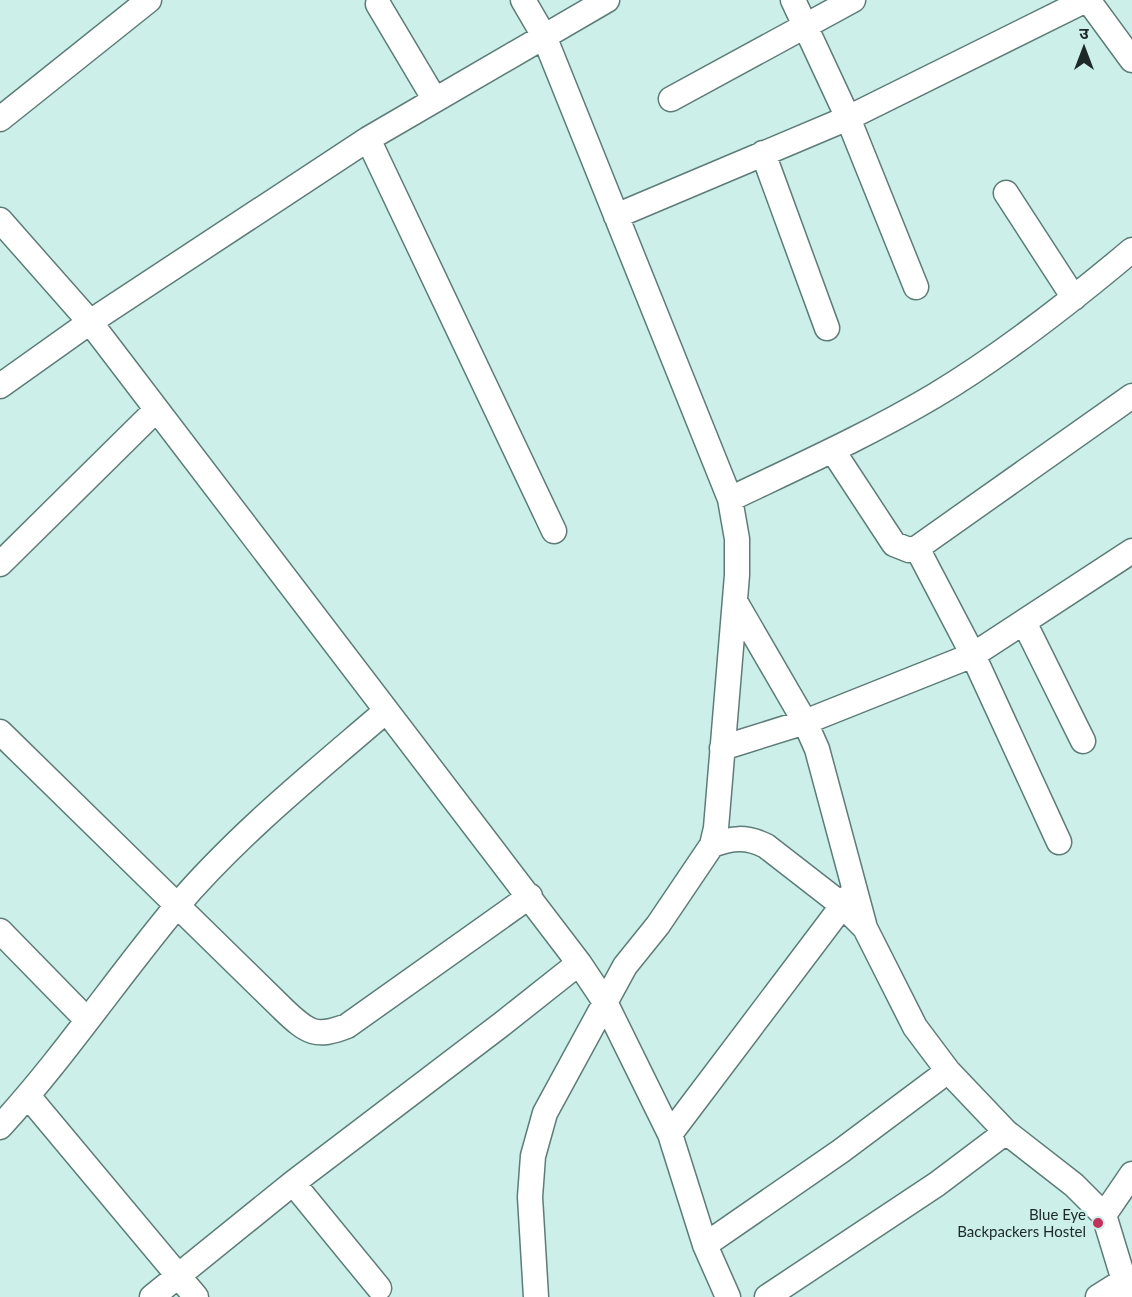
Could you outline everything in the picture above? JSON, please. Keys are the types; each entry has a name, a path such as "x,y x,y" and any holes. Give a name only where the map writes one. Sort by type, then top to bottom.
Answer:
{"street":[{"path":"0,119 149,0"},
{"path":"523,0 544,36 730,499 737,539 736,603 722,748 719,806 712,845 658,925 625,966 551,1098 537,1136 530,1197 536,1297"},
{"path":"0,386 90,321 368,139 607,0"},
{"path":"793,0 849,118 916,287"},
{"path":"671,99 805,24 853,0"},
{"path":"616,216 849,118 1087,0 1132,60"},
{"path":"378,4 435,100"},
{"path":"368,139 555,531"},
{"path":"763,153 827,328"},
{"path":"1006,193 1074,298"},
{"path":"0,220 90,321 579,963 605,1002 670,1134 705,1245 728,1297"},
{"path":"730,499 833,451 935,395 1074,298 1132,250"},
{"path":"833,451 894,544 909,550 917,548 1132,396"},
{"path":"0,564 156,410"},
{"path":"917,548 973,654 1059,842"},
{"path":"722,748 805,722 973,654 1132,551"},
{"path":"736,603 805,722 817,749 847,898 865,928 915,1027 948,1071 1006,1132 1074,1185 1104,1215 1127,1288 1098,1297"},
{"path":"1024,622 1083,741"},
{"path":"0,1127 28,1096 177,906 271,811 386,711"},
{"path":"0,732 301,1026 315,1033 329,1033 347,1026 530,896"},
{"path":"712,845 741,838 754,840 847,898"},
{"path":"670,1134 847,898"},
{"path":"0,931 87,1020"},
{"path":"152,1297 293,1183 579,963"},
{"path":"705,1245 841,1151 948,1071"},
{"path":"28,1096 196,1297"},
{"path":"767,1297 937,1184 1006,1132"},
{"path":"1104,1215 1132,1174"},
{"path":"293,1183 379,1288"}],"place":[{"name":"Blue Eye Backpackers Hostel","path":"1098,1223"}]}
